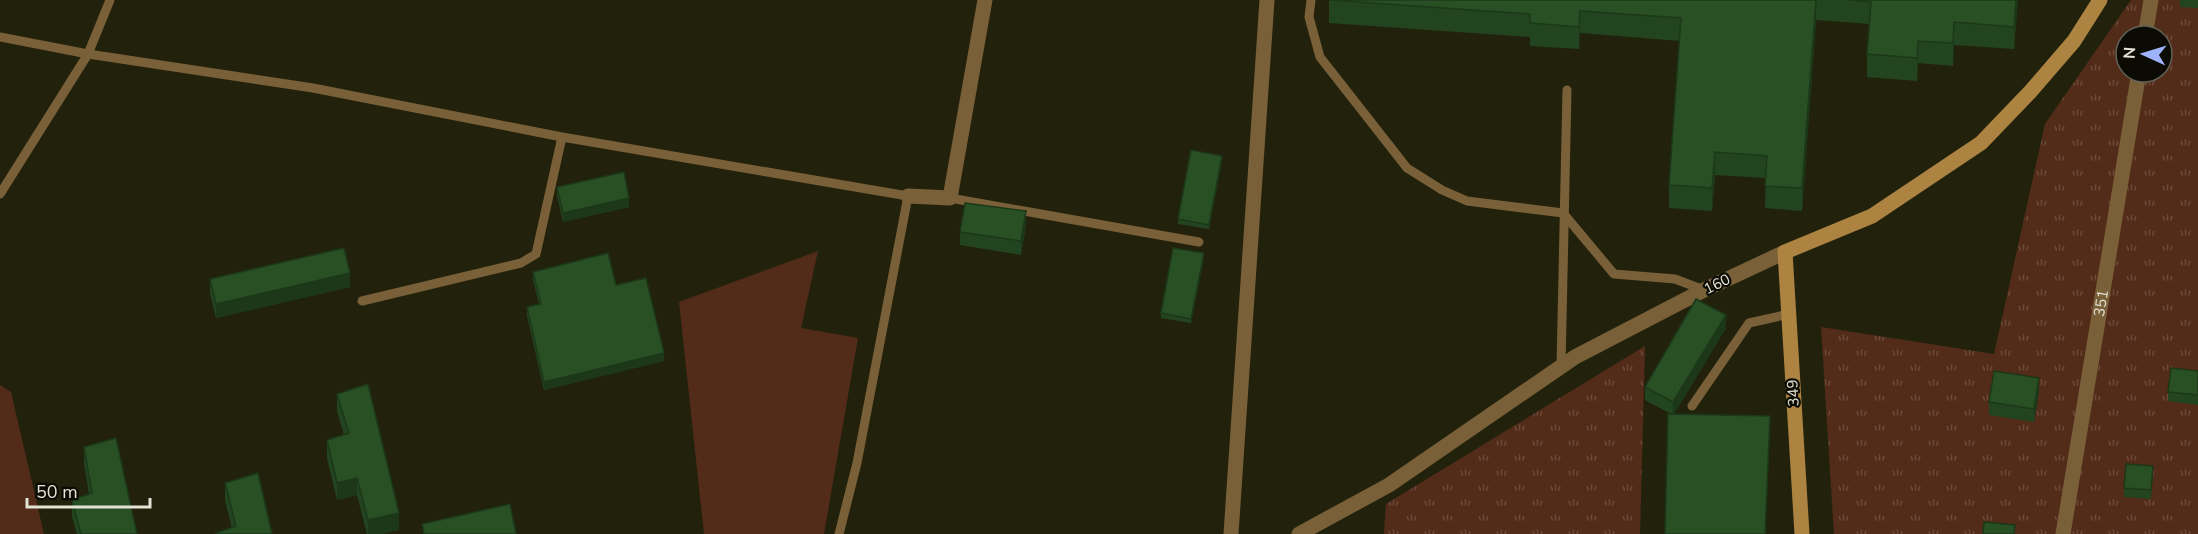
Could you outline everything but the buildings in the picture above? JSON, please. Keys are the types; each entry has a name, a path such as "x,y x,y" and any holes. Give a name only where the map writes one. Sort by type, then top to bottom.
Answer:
{"street":[{"path":"908,196 950,198 985,0"},
{"path":"1231,534 1267,0"},
{"name":"160","path":"1299,534 1389,485 1561,366 1704,290 1785,252 1872,216 1981,143 2030,92 2074,41 2100,0"},
{"path":"2147,24 2151,0"},
{"name":"351","path":"2063,534 2137,84"},
{"name":"349","path":"1785,252 1802,534"}],"lane":[{"path":"0,194 88,54 110,0"},
{"path":"1311,0 1309,17 1320,57 1407,168 1442,190 1467,201 1563,213 1614,274 1675,279 1704,290"},
{"path":"0,37 88,54 313,88 562,137 908,196 857,463 839,534"},
{"path":"1561,366 1567,90"},
{"path":"362,301 521,263 536,254 562,137"},
{"path":"950,198 1199,242"},
{"path":"1692,406 1749,323 1789,314"}],"green space":[{"path":"2131,0 2198,0 2198,534 1834,534 1821,327 1994,354 2045,124 2114,25 2114,84 2174,84 2174,24 2114,24"},
{"path":"818,251 801,328 858,338 824,534 704,534 679,302"},
{"path":"1645,346 1640,534 1384,534 1386,504"},
{"path":"0,385 11,392 44,534 0,534"}]}
